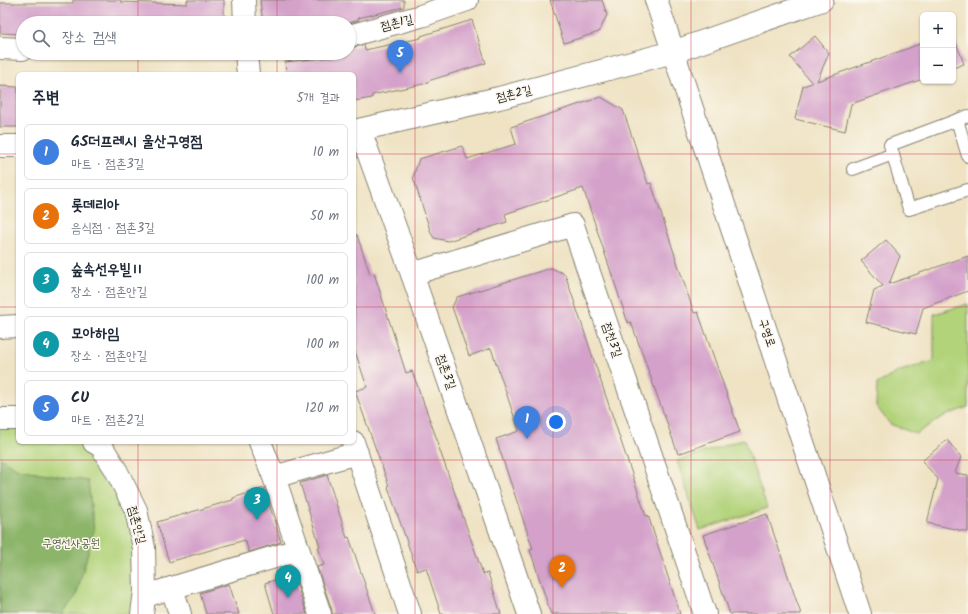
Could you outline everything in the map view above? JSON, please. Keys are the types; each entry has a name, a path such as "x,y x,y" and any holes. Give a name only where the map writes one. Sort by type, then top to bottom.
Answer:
{"street":[{"path":"244,0 245,16"},
{"name":"점촌1길","path":"356,34 421,16 466,0"},
{"name":"구영로","path":"656,0 860,614"},
{"path":"673,52 822,0"},
{"path":"0,48 16,49"},
{"name":"점촌2길","path":"357,131 499,98 673,52"},
{"path":"247,60 248,72"},
{"name":"점촌3길","path":"357,131 412,274 529,614"},
{"path":"0,146 16,146"},
{"name":"점천3길","path":"412,274 573,225 705,614"},
{"path":"0,327 16,326"},
{"path":"0,419 16,419"},
{"name":"점촌안길","path":"98,444 101,446 115,468 136,510 144,548 145,591 143,605"},
{"path":"261,444 274,477 320,614"},
{"path":"274,477 355,448 410,614"},
{"name":"점촌안길","path":"143,605 172,588 298,550"},
{"path":"172,588 180,614"}],"lane":[{"path":"968,156 963,118 890,144 909,209 968,190"},
{"path":"853,168 893,154"}],"green space":[{"path":"968,304 968,407 942,417 916,434 890,424 876,406 877,384 900,371 934,361 934,314"},
{"name":"구영선사공원","path":"0,419 16,419 16,444 95,444 136,510 142,614 0,614"},
{"path":"744,439 767,508 700,530 677,461"},
{"path":"0,458 18,469 88,481 94,530 76,596 62,614 0,614"}],"building":[{"path":"73,0 121,0 121,2 187,4 187,0 224,0 224,16 16,16 16,34 0,33 0,3 73,3"},
{"path":"260,0 404,0 404,7 358,18 359,20 356,21 356,16 262,16"},
{"path":"550,0 602,0 607,15 599,32 564,43"},
{"path":"472,20 486,63 428,81 428,83 372,95 372,98 356,101 356,72 286,72 285,62 304,60 356,60 356,47 364,45 365,50 421,38 421,36"},
{"path":"815,36 829,53 817,81 920,44 920,80 851,104 845,131 795,119 803,86 812,83 790,57"},
{"path":"956,42 964,64 956,67"},
{"path":"0,86 16,87 16,127 0,127"},
{"path":"601,97 623,110 648,184 651,183 694,313 698,312 740,432 678,454 631,322 628,323 583,188 505,214 507,222 448,241 434,238 431,233 413,177 419,159 462,146 467,159 516,144 511,127"},
{"path":"356,235 370,274 374,273 406,373 412,371 483,574 488,573 501,614 441,614 426,568 417,571 356,394 356,391 367,387 356,354"},
{"path":"886,240 900,256 889,284 968,256 968,291 923,308 916,334 866,322 874,290 883,286 861,261"},
{"path":"551,268 565,274 646,516 648,515 680,614 551,614 530,550 533,549 496,439 519,431 491,348 469,356 452,307 457,297"},
{"path":"947,440 961,457 955,473 968,475 968,532 927,523 938,479 922,461"},
{"path":"327,475 347,538 349,537 375,614 332,614 332,610 317,567 324,565 318,547 320,547 300,483"},
{"path":"264,488 281,542 249,552 245,540 169,562 157,522 233,500 233,498"},
{"path":"767,514 801,614 730,614 703,535"},
{"path":"293,574 307,614 274,614 265,583"},
{"path":"229,584 239,614 206,614 200,593"}],"place":[{"name":"CU","path":"400,73"},
{"name":"GS더프레시 울산구영점","path":"527,439"},
{"name":"숲속선우빌Ⅱ","path":"257,520"},
{"name":"롯데리아","path":"562,588"},
{"name":"모아하임","path":"288,598"}]}
